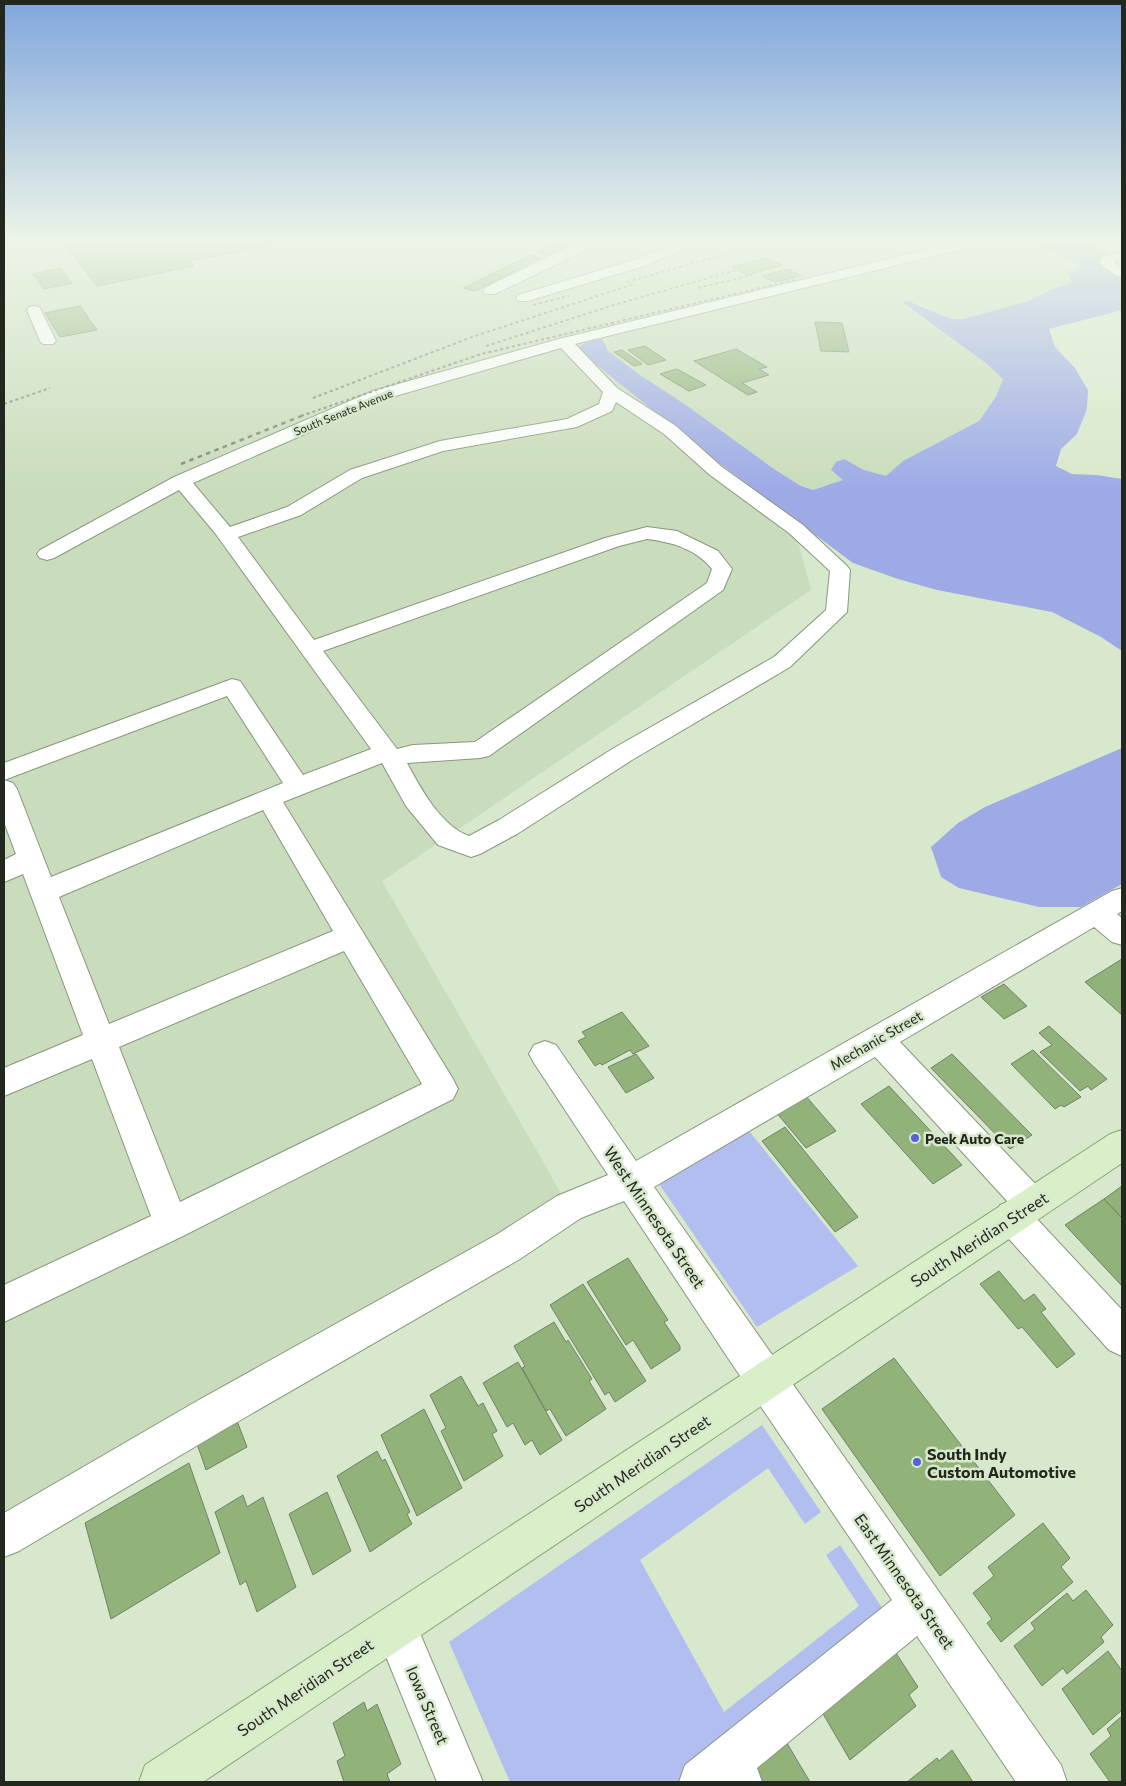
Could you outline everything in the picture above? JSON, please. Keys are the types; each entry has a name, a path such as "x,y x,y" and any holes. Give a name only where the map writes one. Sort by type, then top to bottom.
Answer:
{"main road":[{"name":"South Meridian Street","path":"175,1778 396,1627 1122,1145"}],"street":[{"path":"40,324 48,341"},
{"name":"South Senate Avenue","path":"47,554 181,481 379,395 564,342 636,324"},
{"path":"181,481 201,501 389,756 414,800 447,838 471,847 508,827 623,754 782,662 836,612 840,570 796,529 716,471 670,430 611,391 564,342"},
{"path":"225,534 294,511 356,474 440,446 570,423 606,407 611,391"},
{"path":"43,892 298,786 389,756 480,750 716,586 722,569 711,555 677,537 647,533 612,542 309,649"},
{"path":"4,772 232,686 298,786"},
{"path":"4,789 171,1224"},
{"path":"4,1304 171,1224 442,1089 268,798"},
{"path":"4,872 30,858"},
{"name":"Mechanic Street","path":"4,1536 210,1415 508,1247 569,1206 631,1182 1122,898"},
{"path":"1096,912 1122,934"},
{"path":"4,1082 350,936"},
{"path":"878,1039 1022,1211 1122,1337"},
{"name":"West Minnesota Street","path":"545,1054 766,1380"},
{"name":"East Minnesota Street","path":"766,1380 1044,1782"},
{"path":"723,1775 921,1605"},
{"name":"Iowa Street","path":"396,1627 460,1782"}],"shaded area":[{"path":"4,324 932,324 999,373 1003,379 1001,385 979,421 903,461 886,476 864,470 843,460 844,480 813,490 801,486 774,469 686,405 637,373 608,351 602,340 582,353 676,429 695,442 711,457 791,516 811,590 382,881 569,1207 4,1536"},
{"path":"933,324 1067,324 1049,329 1055,347 1075,368 1088,390 1087,409 1077,434 1061,449 1056,466 1072,474 1122,479 1122,651 1101,637 1052,612 937,590 853,563 711,457 695,442 676,429 582,353 578,347 585,343 602,339 608,351 637,373 686,405 774,469 801,486 813,490 843,480 831,470 836,462 844,459 864,470 886,476 903,461 979,421 996,396 1003,379 987,364"},
{"path":"1122,748 1122,884 1081,907 1039,907 959,888 941,877 931,847 958,823 985,807"},
{"path":"749,1131 858,1266 757,1327 653,1175"},
{"path":"762,1425 821,1512 805,1524 768,1468 640,1560 724,1712 859,1606 826,1555 840,1545 889,1618 685,1782 510,1782 449,1642"}],"building":[{"path":"52,324 93,324 97,330 60,337"},
{"path":"815,324 842,324 849,352 821,351"},
{"path":"645,346 666,360 648,365 628,350"},
{"path":"736,349 767,367 759,369 769,375 742,383 757,392 748,395 694,361"},
{"path":"622,350 642,364 634,366 614,352"},
{"path":"677,369 706,385 689,391 660,374"},
{"path":"1122,959 1122,1015 1085,982"},
{"path":"1004,984 1027,1006 1004,1019 981,997"},
{"path":"622,1012 649,1046 633,1054 630,1050 602,1065 600,1063 595,1066 578,1041 586,1037 582,1032"},
{"path":"1049,1026 1107,1079 1091,1090 1088,1086 1080,1091 1040,1052 1052,1045 1039,1033"},
{"path":"1033,1050 1081,1097 1064,1107 1061,1105 1055,1109 1011,1064"},
{"path":"636,1054 654,1078 626,1093 608,1067"},
{"path":"952,1054 1032,1135 1010,1149 931,1068"},
{"name":"Peek Auto Care","path":"889,1086 962,1165 933,1184 861,1104"},
{"path":"804,1094 836,1131 806,1148 775,1111"},
{"path":"785,1127 858,1217 835,1232 762,1141"},
{"path":"1122,1186 1122,1218 1104,1199"},
{"path":"1104,1199 1122,1218 1122,1286 1065,1225"},
{"path":"628,1258 668,1320 664,1322 680,1346 680,1350 651,1369 633,1340 626,1345 587,1282"},
{"path":"999,1271 1024,1301 1034,1294 1046,1309 1041,1312 1075,1354 1057,1368 1022,1327 1018,1329 980,1284"},
{"path":"583,1284 646,1381 615,1402 609,1392 605,1395 550,1305"},
{"path":"554,1322 566,1342 568,1340 592,1379 589,1381 606,1409 566,1436 550,1409 546,1411 522,1368 525,1366 514,1346"},
{"name":"South Indy Custom Automotive","path":"894,1358 1015,1515 940,1576 822,1409"},
{"path":"518,1362 562,1440 540,1455 532,1440 525,1445 513,1423 507,1427 483,1383"},
{"path":"461,1376 478,1406 483,1403 497,1431 492,1434 503,1456 464,1481 441,1431 446,1428 430,1395"},
{"path":"424,1409 462,1488 417,1516 381,1435"},
{"path":"234,1413 247,1447 206,1470 194,1435"},
{"path":"377,1451 382,1461 385,1459 410,1512 407,1514 412,1524 370,1552 337,1476"},
{"path":"189,1463 220,1553 111,1619 85,1523"},
{"path":"327,1492 351,1551 313,1575 289,1514"},
{"path":"243,1495 247,1507 263,1497 296,1587 257,1612 246,1581 240,1585 215,1512"},
{"path":"1043,1523 1070,1558 1061,1567 1073,1582 1001,1642 987,1623 992,1619 973,1593 994,1576 988,1567"},
{"path":"1086,1590 1113,1625 1101,1637 1104,1642 1067,1674 1063,1668 1042,1686 1014,1646 1035,1629 1031,1623 1067,1593 1073,1601"},
{"path":"894,1650 918,1687 909,1695 916,1706 850,1760 815,1700"},
{"path":"1108,1651 1122,1671 1122,1710 1093,1735 1062,1689"},
{"path":"364,1702 367,1711 377,1704 401,1764 387,1774 390,1782 344,1782 337,1761 345,1756 333,1723"},
{"path":"1122,1716 1122,1782 1110,1782 1090,1754 1111,1736 1107,1729"},
{"path":"781,1733 810,1782 758,1782 746,1761"},
{"path":"952,1750 973,1782 907,1782 937,1758 939,1761"}],"railway":[{"path":"313,398 472,337 511,324"},
{"path":"486,346 554,324"},
{"path":"301,416 481,354 606,324"},
{"path":"4,404 50,388"},
{"path":"181,464 304,415"}],"place":[{"name":"Peek Auto Care","path":"915,1138"},
{"name":"South Indy Custom Automotive","path":"917,1462"}]}
